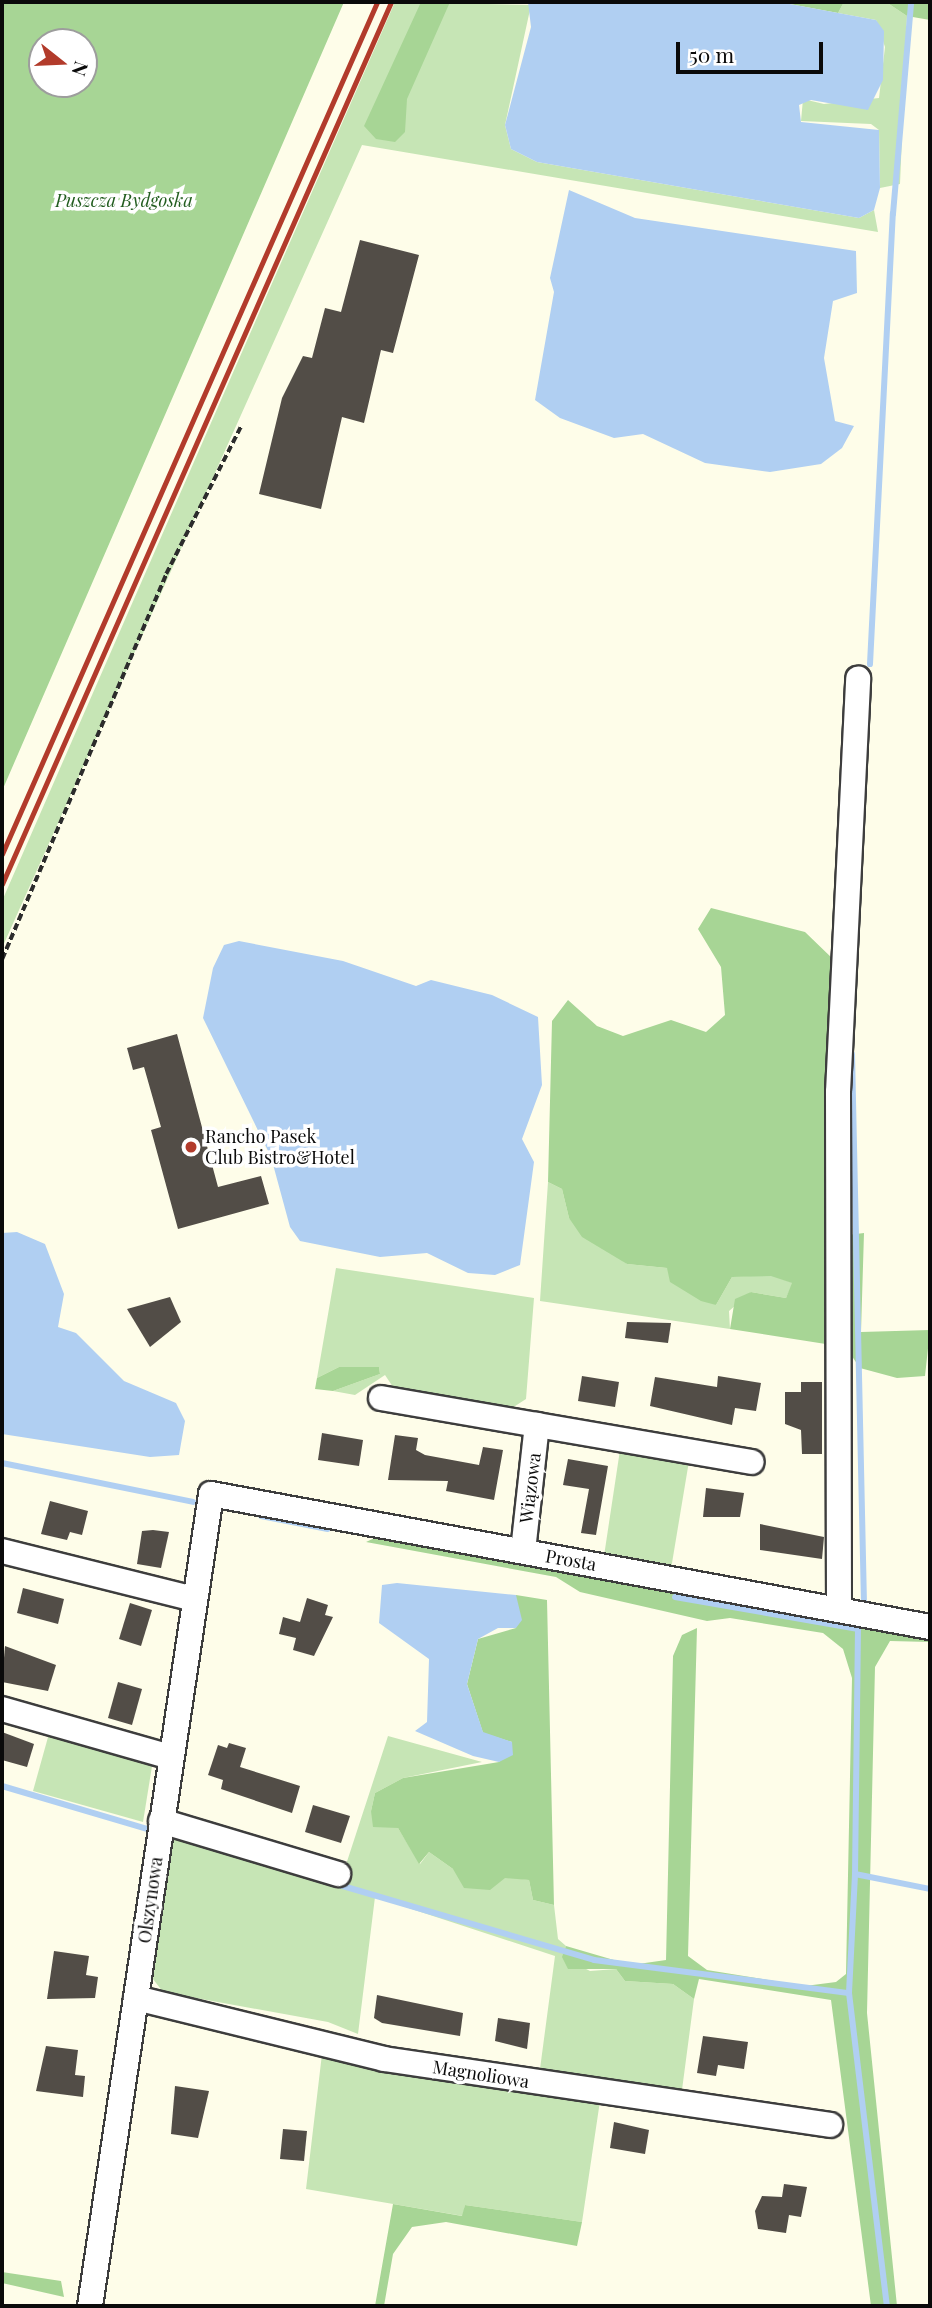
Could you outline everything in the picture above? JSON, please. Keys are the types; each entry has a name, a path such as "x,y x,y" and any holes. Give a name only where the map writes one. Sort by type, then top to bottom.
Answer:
{"street":[{"path":"839,1609 838,1091 858,678"},
{"path":"380,1398 752,1462"},
{"name":"Wiązowa","path":"523,1551 537,1425"},
{"name":"Prosta","path":"211,1494 930,1627"},
{"name":"Olszynowa","path":"90,2306 211,1494"},
{"path":"2,1551 194,1599"},
{"path":"2,1709 170,1757"},
{"path":"160,1828 338,1874"},
{"name":"Magnoliowa","path":"136,1998 384,2059 830,2125"}],"path":[{"path":"2,959 166,574 241,426"}],"green space":[{"name":"Puszcza Bydgoska","path":"2,2 344,2 2,791"},
{"path":"395,2 531,5 505,125 511,149 537,162 859,218 874,210 878,232 362,145 2,948 2,901"},
{"path":"421,2 450,2 407,99 405,132 395,142 376,139 364,126"},
{"path":"779,2 844,2 838,13"},
{"path":"844,2 886,2 907,16 900,184 880,188 879,130 871,124 801,121 803,99 824,104 879,98 885,47 876,20 838,13"},
{"path":"886,2 930,2 930,20 907,16"},
{"path":"711,908 805,932 834,960 832,1345 730,1329 735,1299 751,1292 786,1298 792,1283 771,1276 732,1277 716,1305 701,1301 670,1282 667,1268 627,1264 582,1237 569,1218 562,1189 548,1182 552,1021 568,1000 597,1026 623,1036 671,1020 706,1032 725,1015 721,967 698,929"},
{"path":"548,1182 562,1189 569,1218 627,1264 667,1268 716,1305 732,1277 771,1275 793,1283 786,1298 751,1292 729,1311 730,1329 540,1301"},
{"path":"864,1233 861,1332 930,1330 925,1376 897,1378 860,1368 849,1352 848,1235"},
{"path":"336,1268 534,1298 526,1399 512,1408 395,1390 385,1375 355,1395 333,1391 380,1374 379,1367 339,1367 317,1378"},
{"path":"339,1367 379,1367 380,1374 333,1391 315,1389 317,1378"},
{"path":"620,1450 689,1461 671,1569 604,1556"},
{"path":"381,1535 930,1633 930,1642 890,1641 875,1667 867,2013 897,2306 871,2306 831,2000 699,1979 694,1999 673,1984 625,1981 616,1969 568,1969 562,1957 566,1946 631,1965 666,1960 673,1656 682,1635 697,1628 688,1956 707,1970 805,1986 836,1982 846,1974 852,1678 843,1649 823,1633 730,1618 707,1621 580,1592 556,1577 366,1542"},
{"path":"516,1595 547,1600 554,1905 533,1900 529,1880 505,1878 490,1890 464,1888 453,1869 429,1852 419,1864 398,1828 373,1827 371,1811 375,1793 403,1778 499,1762 512,1742 483,1733 467,1684 478,1639 516,1628"},
{"path":"50,1730 153,1760 143,1822 33,1791"},
{"path":"388,1736 482,1762 403,1778 375,1793 371,1811 398,1828 420,1864 429,1852 453,1869 529,1880 533,1900 554,1905 558,1939 566,1946 563,1957 590,1971 616,1969 625,1981 673,1984 694,1999 682,2090 540,2069 555,1956 375,1897 358,2034 328,2022 163,1992 153,1979 174,1833 339,1886"},
{"path":"322,2054 600,2101 582,2222 465,2205 463,2216 306,2189"},
{"path":"393,2204 462,2216 465,2205 582,2222 577,2246 446,2222 412,2227 393,2254 384,2306 375,2306"},
{"path":"2,2272 61,2281 64,2297 2,2283"}],"water":[{"path":"528,2 779,2 876,20 884,31 883,80 868,110 811,100 799,105 801,122 879,130 880,188 874,210 859,218 537,162 511,149 505,125 531,27"},
{"path":"569,190 635,218 856,251 857,293 833,301 824,358 835,421 854,426 842,448 821,464 770,472 705,463 643,434 614,438 560,418 535,400 554,292 550,278"},
{"path":"239,941 343,961 416,986 431,980 492,995 538,1017 542,1085 522,1139 534,1162 520,1265 495,1275 468,1273 427,1253 380,1257 300,1241 290,1227 271,1157 203,1018 213,968 224,945"},
{"path":"17,1232 45,1244 64,1294 58,1327 76,1333 124,1381 176,1403 185,1421 179,1455 150,1457 2,1434 2,1233"},
{"path":"397,1583 516,1595 522,1620 516,1628 498,1628 478,1639 467,1684 483,1732 512,1742 513,1755 499,1762 473,1756 415,1731 427,1722 429,1659 379,1623 382,1585"}],"building":[{"path":"360,240 419,255 393,353 381,350 364,423 342,417 321,509 259,494 282,398 303,356 312,358 325,308 341,312"},
{"path":"177,1034 218,1187 261,1176 269,1204 178,1229 151,1130 161,1127 144,1067 133,1070 127,1048"},
{"path":"170,1297 181,1322 150,1347 127,1309"},
{"path":"627,1322 671,1323 668,1343 625,1338"},
{"path":"582,1376 619,1382 615,1407 578,1401"},
{"path":"718,1376 761,1383 756,1411 735,1408 732,1425 650,1406 655,1377 717,1387"},
{"path":"801,1382 822,1382 822,1454 802,1454 801,1430 785,1424 785,1392 801,1392"},
{"path":"322,1433 363,1440 359,1466 318,1460"},
{"path":"395,1435 418,1438 416,1450 425,1455 479,1465 483,1447 503,1450 494,1500 446,1491 448,1481 388,1480"},
{"path":"568,1459 608,1466 596,1535 581,1533 589,1489 563,1485"},
{"path":"706,1488 744,1493 740,1517 703,1517"},
{"path":"50,1501 88,1511 82,1535 70,1532 67,1540 41,1534"},
{"path":"760,1524 824,1537 822,1559 760,1550"},
{"path":"142,1531 169,1532 161,1568 137,1564"},
{"path":"23,1588 64,1599 58,1624 17,1613"},
{"path":"307,1598 328,1605 325,1615 333,1617 314,1656 293,1650 296,1638 279,1634 283,1617 300,1622"},
{"path":"130,1603 152,1610 141,1646 119,1639"},
{"path":"5,1646 56,1665 48,1691 2,1682"},
{"path":"118,1682 142,1689 132,1725 108,1718"},
{"path":"2,1732 34,1744 27,1767 2,1760"},
{"path":"229,1743 246,1748 240,1767 300,1786 292,1813 221,1789 223,1780 208,1775 218,1745 227,1748"},
{"path":"313,1805 350,1816 341,1843 305,1832"},
{"path":"54,1951 89,1956 86,1975 98,1977 95,1998 47,1999"},
{"path":"377,1995 463,2013 460,2036 382,2023 374,2018"},
{"path":"498,2018 530,2023 527,2049 495,2041"},
{"path":"703,2036 748,2042 744,2069 718,2065 716,2076 697,2073"},
{"path":"46,2046 78,2050 75,2075 85,2076 83,2097 36,2091"},
{"path":"175,2086 209,2091 198,2138 171,2134"},
{"path":"614,2122 649,2130 645,2154 610,2148"},
{"path":"283,2129 307,2131 304,2161 280,2159"},
{"path":"784,2184 807,2187 801,2217 789,2215 786,2233 758,2229 755,2211 762,2196 782,2197"}],"waterway":[{"path":"870,664 893,214 911,2"},
{"path":"852,1054 864,1605"},
{"path":"2,1463 193,1502"},
{"path":"261,1516 328,1529"},
{"path":"675,1597 858,1629 855,1874"},
{"path":"2,1786 154,1831"},
{"path":"849,1993 855,1874 930,1889"},
{"path":"336,1884 594,1960 849,1993 887,2306"}],"railway":[{"path":"2,854 377,2"},
{"path":"2,884 391,2"}],"place":[{"name":"Rancho Pasek Club Bistro&Hotel","path":"191,1147"}]}
